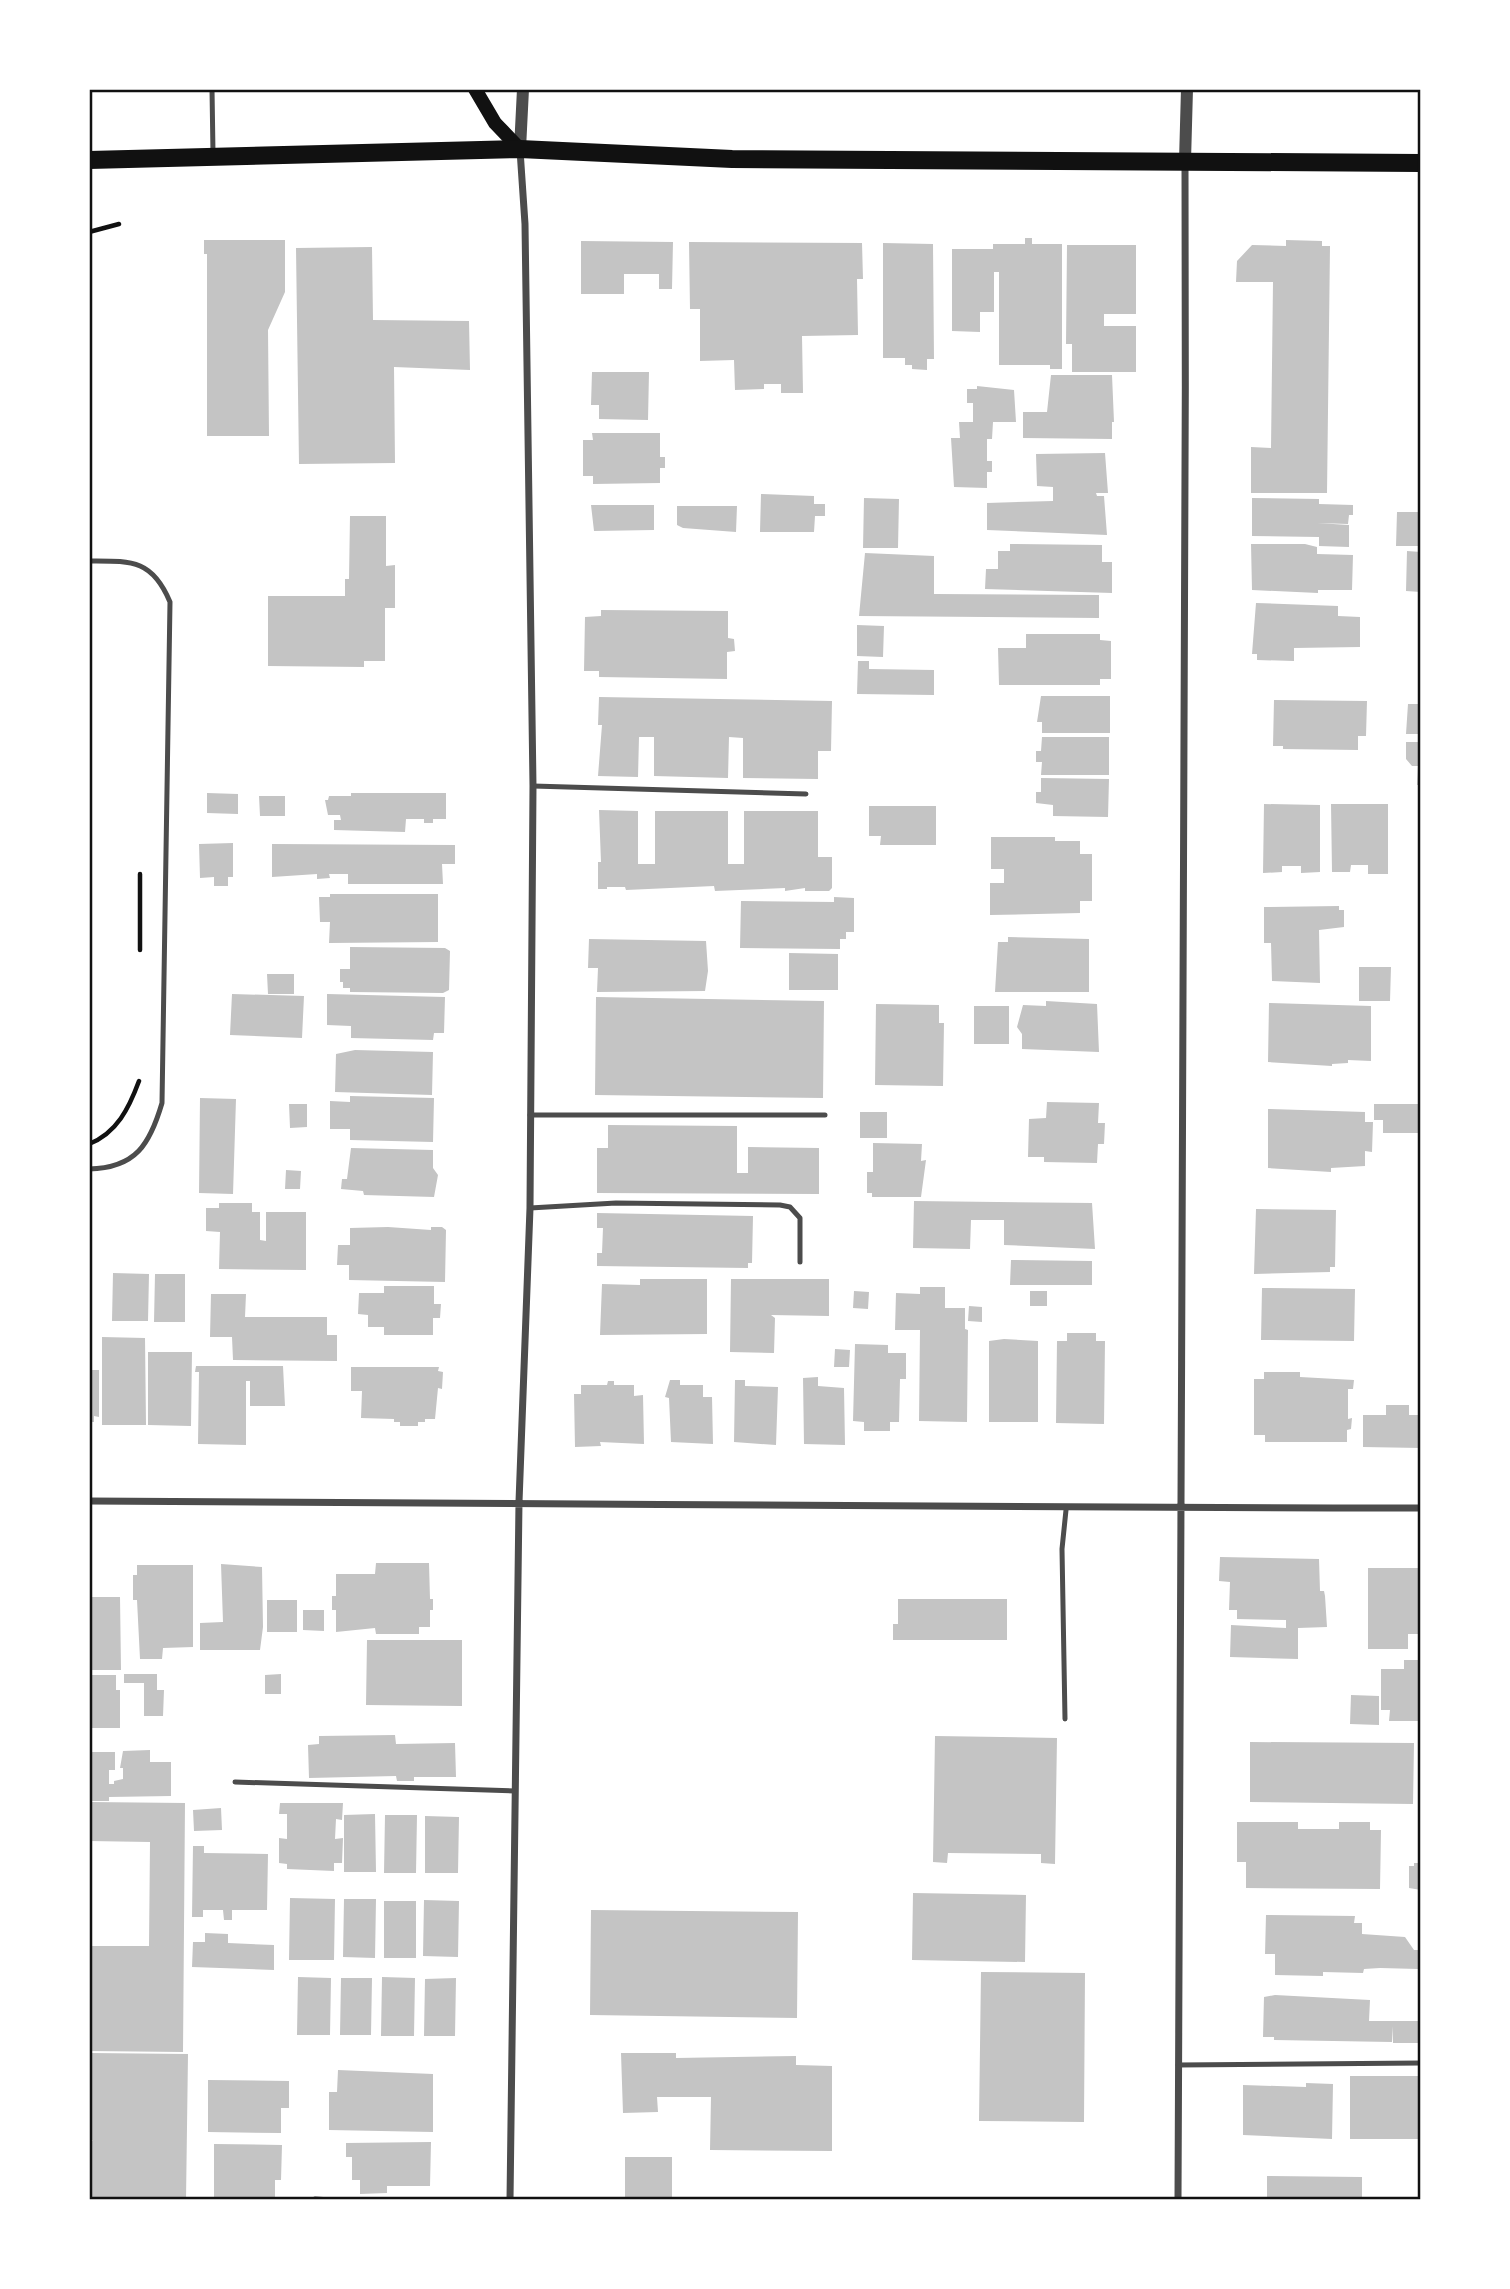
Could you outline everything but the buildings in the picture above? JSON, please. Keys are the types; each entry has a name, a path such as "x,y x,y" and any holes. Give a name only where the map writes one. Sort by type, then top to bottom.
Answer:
{"main road":[{"path":"475,89 495,123 520,149"},
{"path":"89,160 520,149 732,159 1421,163"}],"street":[{"path":"510,2200 519,1502 530,1208 533,786 525,224 520,149 523,89"},
{"path":"1178,2200 1179,1508 1187,677 1187,89"},
{"path":"89,1501 519,1502 1066,1510 1421,1508"}],"lane":[{"path":"212,89 213,157"},
{"path":"89,561 129,561 149,569 162,583 170,602 162,1102 155,1128 135,1158 108,1169 89,1169"},
{"path":"533,786 806,794"},
{"path":"530,1115 825,1115"},
{"path":"530,1208 616,1203 780,1205 790,1207 800,1219 800,1262"},
{"path":"1065,1719 1062,1549 1066,1510"},
{"path":"234,1783 515,1791"},
{"path":"1178,2065 1421,2063"},
{"path":"314,2199 331,2200"}],"path":[{"path":"89,232 119,224"},
{"path":"140,874 140,956"},
{"path":"89,1144 115,1128 131,1104 139,1079"}]}
